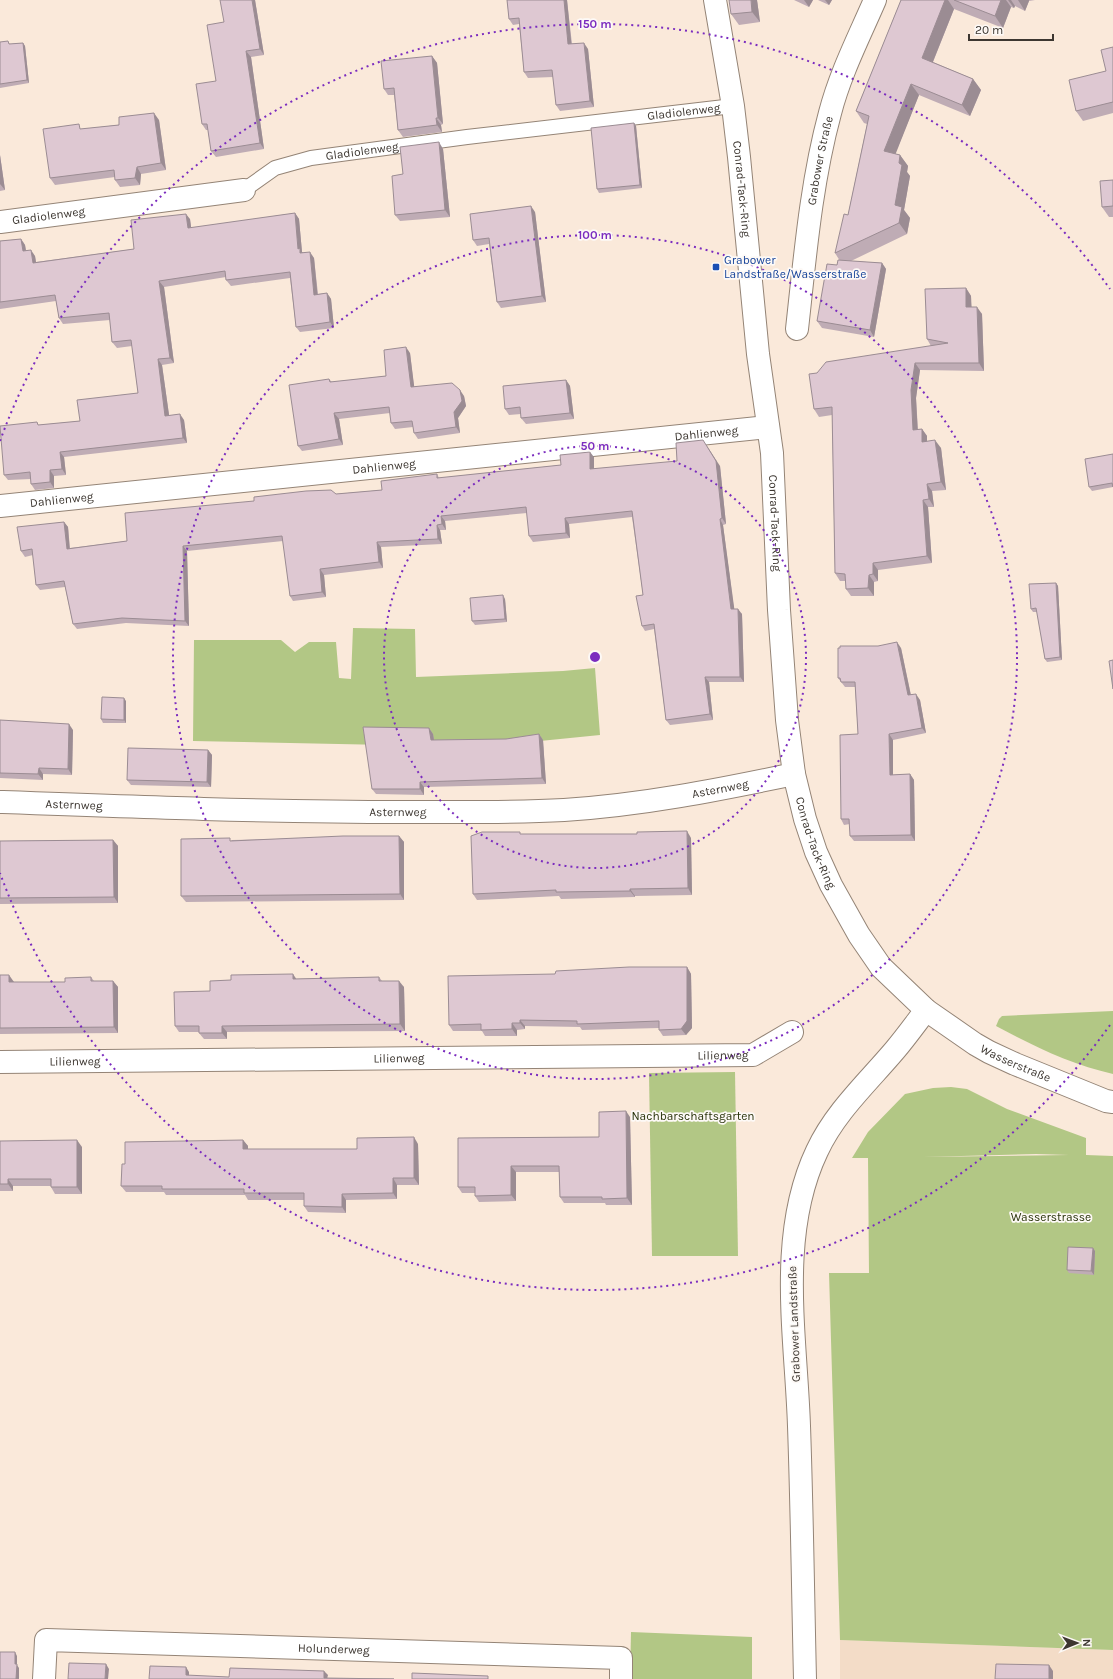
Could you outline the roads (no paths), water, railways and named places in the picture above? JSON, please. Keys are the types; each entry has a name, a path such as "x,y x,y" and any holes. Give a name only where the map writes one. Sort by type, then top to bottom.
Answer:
{"street":[{"name":"Conrad-Tack-Ring","path":"715,0 733,106 750,254 758,354 774,479 779,610 787,720 794,774 805,819 816,852 831,885 859,935 881,967 926,1010"},
{"name":"Grabower Straße","path":"797,329 812,197 827,125 842,76 875,0"},
{"name":"Gladiolenweg","path":"0,222 244,190"},
{"name":"Dahlienweg","path":"0,506 768,426"},
{"name":"Asternweg","path":"0,802 315,812 477,812 564,810 626,804 688,795 794,774"},
{"name":"Wasserstraße","path":"926,1010 989,1052 1106,1101 1113,1102"},
{"name":"Grabower Landstraße","path":"805,1679 799,1424 794,1350 793,1254 795,1224 801,1194 809,1171 829,1129 926,1010"},
{"name":"Lilienweg","path":"0,1062 752,1055 792,1032"},
{"name":"Holunderweg","path":"44,1679 46,1640 621,1658 621,1679"}],"lane":[{"name":"Gladiolenweg","path":"244,190 275,168 311,158 467,137 733,106"}],"place":[{"name":"Grabower Landstraße/Wasserstraße","path":"716,267"}],"park label":[{"name":"Nachbarschaftsgarten","path":"693,1116"},
{"name":"Wasserstrasse","path":"1051,1217"}]}
